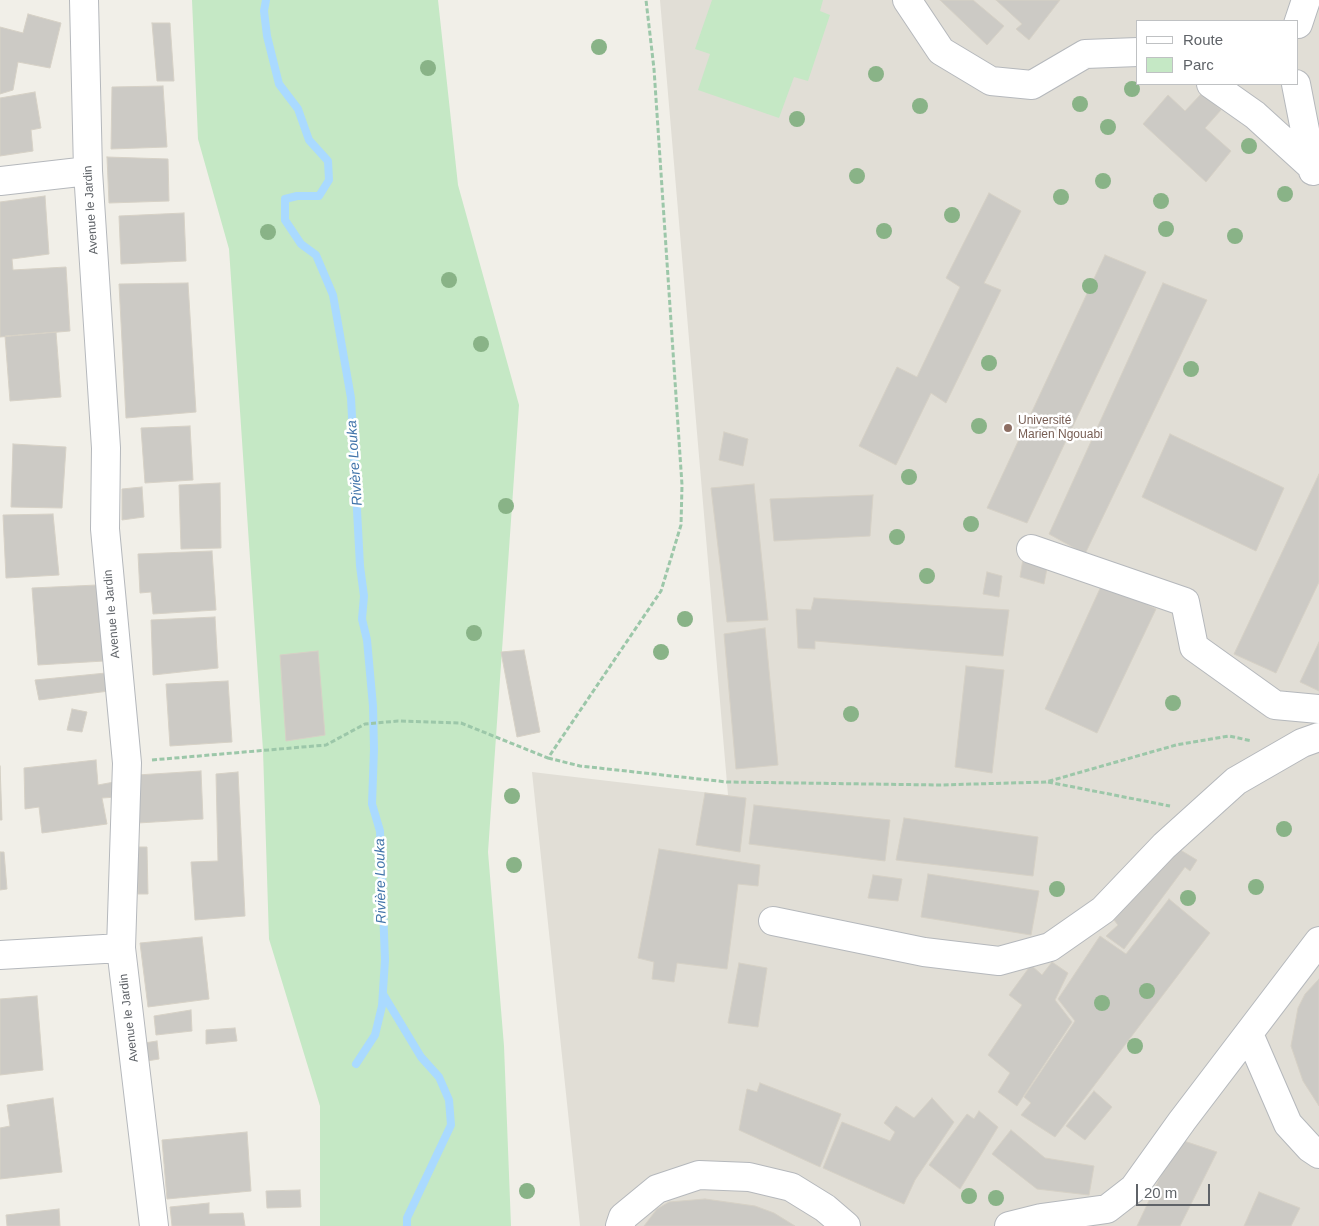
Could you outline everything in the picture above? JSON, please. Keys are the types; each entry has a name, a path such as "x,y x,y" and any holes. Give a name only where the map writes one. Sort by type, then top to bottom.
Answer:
{"street":[{"name":"Avenue le Jardin","path":"84,0 88,171 106,448 105,529 127,764 121,948 154,1226"},
{"path":"907,0 941,51 990,81 1032,85 1085,54 1136,52"},
{"path":"1299,21 1306,0"},
{"path":"1211,85 1255,115 1315,174"},
{"path":"1296,85 1315,174"},
{"path":"0,181 88,171"},
{"path":"1031,548 1185,602 1194,647 1276,705 1319,709"},
{"path":"773,921 924,952 999,961 1050,947 1103,910 1164,846 1236,781 1290,750 1319,737"},
{"path":"1009,1226 1041,1218 1108,1209 1134,1188 1182,1121 1319,941"},
{"path":"0,956 121,948"},
{"path":"1249,1034 1288,1124 1310,1148 1319,1154"},
{"path":"620,1226 623,1217 657,1190 699,1175 749,1177 791,1187 825,1208 846,1226"}],"path":[{"path":"548,758 661,591 681,525 682,475 654,69 646,0"},
{"path":"127,764 182,757 326,745 366,724 398,721 461,723 548,758 580,766 726,782 940,785 1046,782 1202,812"},
{"path":"1046,782 1176,746 1229,736 1290,750"}],"shaded area":[{"name":"Université Marien Ngouabi","path":"660,0 1319,0 1319,1226 580,1226 532,772 728,795"}],"green space":[{"path":"192,0 438,0 458,185 519,405 488,852 504,1046 511,1226 320,1226 320,1106 269,939 263,750 229,249 198,139"},
{"path":"712,0 823,0 820,11 830,15 808,81 794,77 779,118 698,90 710,54 695,49"}],"building":[{"path":"940,0 973,0 1004,26 987,45"},
{"path":"996,0 1060,0 1029,40 1016,29 1022,24"},
{"path":"28,14 61,23 50,68 18,62 13,90 0,94 0,27 23,33"},
{"path":"152,23 170,23 174,81 157,81"},
{"path":"163,86 167,147 111,149 112,87"},
{"path":"35,92 41,128 31,130 33,151 0,156 0,98"},
{"path":"1202,93 1221,110 1205,128 1231,151 1206,182 1143,124 1168,95 1185,111"},
{"path":"107,157 168,159 169,201 109,203"},
{"path":"989,193 1021,211 984,283 1001,290 946,403 931,393 896,465 859,446 897,367 917,377 960,287 946,278"},
{"path":"45,196 49,254 12,259 13,270 66,267 70,331 0,337 0,202"},
{"path":"184,213 186,261 121,264 119,216"},
{"path":"1105,255 1146,272 1027,523 987,508"},
{"path":"188,283 196,412 126,418 119,284"},
{"path":"1163,283 1207,300 1085,554 1049,534"},
{"path":"56,332 61,397 10,401 5,336"},
{"path":"190,426 193,480 145,483 141,428"},
{"path":"724,432 748,439 743,466 719,460"},
{"path":"1170,434 1284,488 1256,551 1142,497"},
{"path":"13,444 66,447 62,508 11,507"},
{"path":"1319,474 1319,582 1276,673 1234,654"},
{"path":"220,483 221,548 181,549 179,485"},
{"path":"754,484 768,620 727,622 711,488"},
{"path":"142,487 144,517 122,520 122,489"},
{"path":"873,495 870,536 774,541 770,499"},
{"path":"53,514 59,575 6,578 3,515"},
{"path":"212,551 216,610 153,614 151,592 140,593 138,554"},
{"path":"1023,559 1048,563 1044,584 1020,577"},
{"path":"987,572 1002,576 999,597 983,594"},
{"path":"1103,582 1156,609 1097,733 1045,709"},
{"path":"97,585 104,661 38,665 32,588"},
{"path":"814,598 1009,610 1003,656 815,641 815,649 798,648 796,609 811,610"},
{"path":"215,617 218,668 153,675 151,620"},
{"path":"765,628 778,765 736,769 724,634"},
{"path":"1319,642 1319,691 1300,682"},
{"path":"524,650 540,732 517,737 501,652"},
{"path":"318,651 325,735 286,741 280,655"},
{"path":"966,666 1004,670 992,773 955,767"},
{"path":"106,673 109,691 39,700 35,680"},
{"path":"228,681 232,742 170,746 166,684"},
{"path":"72,709 87,712 82,732 67,730"},
{"path":"96,760 98,785 114,782 117,797 102,798 107,824 42,833 39,807 25,809 24,768"},
{"path":"0,766 2,820 0,820"},
{"path":"201,771 203,819 138,823 137,775"},
{"path":"238,772 245,916 195,920 191,862 218,861 216,774"},
{"path":"705,793 746,798 740,852 696,845"},
{"path":"754,805 890,820 885,861 749,844"},
{"path":"904,818 1038,837 1033,876 896,860"},
{"path":"137,847 147,847 148,894 138,894"},
{"path":"1177,848 1197,860 1190,871 1185,867 1124,949 1106,936 1118,925 1114,920 1165,853"},
{"path":"659,849 760,865 758,886 738,884 727,969 677,963 674,982 652,979 654,962 638,958"},
{"path":"0,852 4,852 7,889 0,890"},
{"path":"928,874 1039,891 1031,935 921,917"},
{"path":"873,875 902,879 898,901 868,898"},
{"path":"1169,899 1210,933 1055,1137 1021,1115 1031,1103 1024,1097 1075,1021 1058,999 1100,936 1126,954"},
{"path":"202,937 209,999 148,1007 140,943"},
{"path":"1052,962 1068,973 1055,1000 1072,1022 1017,1106 998,1092 1010,1073 988,1055 1022,1005 1009,995 1031,965 1042,975"},
{"path":"739,963 767,968 758,1027 728,1023"},
{"path":"1319,979 1319,1106 1303,1081 1291,1046 1298,1008 1305,994"},
{"path":"37,996 43,1070 0,1075 0,999"},
{"path":"191,1010 192,1031 156,1035 154,1016"},
{"path":"235,1028 237,1041 206,1044 206,1030"},
{"path":"157,1041 159,1059 141,1062 138,1044"},
{"path":"760,1083 841,1114 820,1167 739,1130 747,1089 757,1092"},
{"path":"1094,1091 1112,1107 1085,1140 1066,1126"},
{"path":"53,1098 62,1172 0,1179 0,1128 10,1126 7,1105"},
{"path":"932,1098 954,1122 915,1180 904,1204 823,1168 842,1122 890,1141 895,1132 884,1123 896,1106 914,1118"},
{"path":"979,1111 998,1127 960,1189 929,1165 967,1114 974,1119"},
{"path":"1011,1130 1045,1158 1094,1166 1089,1195 1037,1189 992,1154"},
{"path":"247,1132 251,1191 167,1199 162,1140"},
{"path":"1178,1139 1217,1152 1180,1226 1137,1226"},
{"path":"300,1190 301,1207 267,1208 266,1191"},
{"path":"1259,1192 1300,1208 1291,1226 1244,1226"},
{"path":"705,1199 755,1206 774,1213 795,1226 644,1226 657,1209 669,1202"},
{"path":"209,1203 209,1214 243,1213 245,1226 172,1226 170,1207"},
{"path":"59,1209 60,1226 7,1226 6,1215"}],"waterway":[{"name":"Rivière Louka","path":"266,0 264,11 267,36 279,84 298,109 309,140 328,161 329,180 319,196 297,196 285,199 285,220 301,244 316,255 333,295 351,398 360,566 364,596 362,619 367,640 373,706 372,804 380,831 385,960 382,1006 375,1035 356,1064"},
{"name":"Rivière Louka","path":"383,994 421,1057 439,1077 449,1100 451,1125 407,1218 407,1226"}],"place":[{"name":"Université Marien Ngouabi","path":"1008,428"}]}
